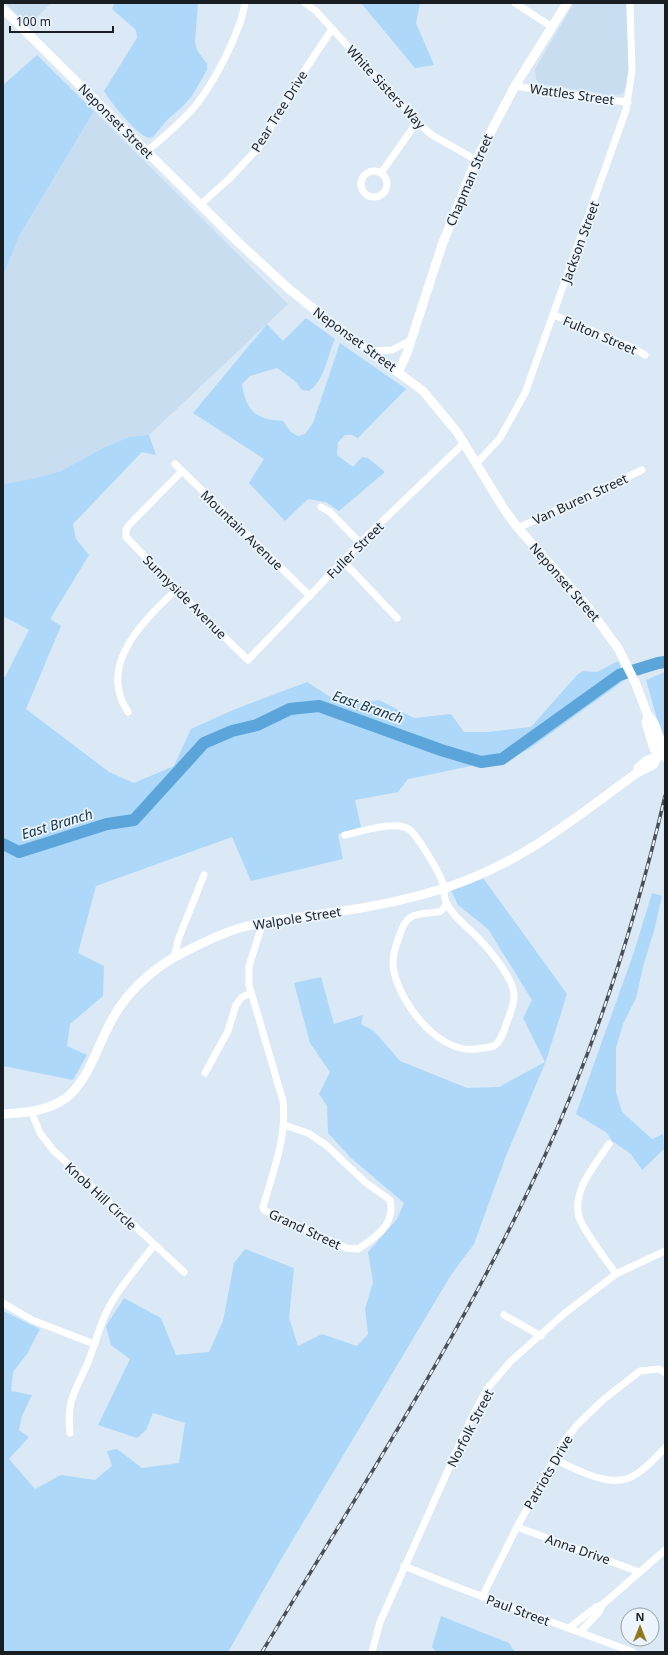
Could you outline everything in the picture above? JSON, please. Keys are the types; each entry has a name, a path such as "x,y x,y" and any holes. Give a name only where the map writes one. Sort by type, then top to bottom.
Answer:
{"main road":[{"name":"Chapman Street","path":"399,371 411,340 442,245 476,160 515,86 568,3"},
{"name":"Neponset Street","path":"3,9 289,289 325,318 399,371 423,391 464,443 504,509 518,528 589,608 609,635 627,665 635,682 648,716 646,723 654,749 662,753"},
{"name":"Walpole Street","path":"3,1114 46,1108 67,1097 87,1070 113,1017 129,995 155,969 174,958 238,928 263,922 337,912 388,903 444,888 479,876 527,852 637,773 654,764 662,753"}],"street":[{"path":"147,151 171,130 195,105 207,88 237,31 245,3"},
{"name":"White Sisters Way","path":"305,3 316,11 417,122 432,135 476,160"},
{"path":"515,3 552,27"},
{"name":"Jackson Street","path":"477,463 500,438 520,404 554,315 628,102 632,70 630,3"},
{"name":"Pear Tree Drive","path":"201,204 230,178 259,147 297,82 332,29"},
{"name":"Wattles Street","path":"515,86 596,99 628,102"},
{"path":"381,173 417,122"},
{"name":"Fulton Street","path":"554,315 633,348 645,355"},
{"path":"370,351 392,350 411,340"},
{"name":"Fuller Street","path":"248,660 360,543 464,443"},
{"name":"Mountain Avenue","path":"175,464 310,596"},
{"name":"Van Buren Street","path":"518,528 642,470"},
{"name":"Sunnyside Avenue","path":"182,471 129,525 126,533 128,540 248,660"},
{"path":"321,507 330,512 360,543"},
{"path":"343,562 397,618"},
{"path":"128,712 120,695 118,682 125,650 152,612 177,589"},
{"path":"345,835 387,826 399,826 409,829 424,849 443,882 447,904 485,945 504,970 512,988 513,1002 509,1015 501,1038 494,1046 475,1050 465,1050 453,1046 437,1036 425,1026 404,1001 393,972 395,946 403,926 411,917 421,913 441,911 447,904"},
{"path":"174,958 184,925 204,875"},
{"name":"Grand Street","path":"263,922 248,966 248,976 251,993 283,1101 284,1125 279,1151 263,1206 264,1210 346,1248 358,1249 381,1232 390,1220 392,1207 390,1200 365,1182 326,1145 308,1133 284,1125"},
{"path":"205,1073 228,1031 236,1005 242,997 251,993"},
{"name":"Knob Hill Circle","path":"31,1111 40,1132 53,1150 184,1272"},
{"path":"608,1144 582,1188 578,1200 579,1217 616,1274"},
{"path":"70,1433 68,1415 73,1391 86,1367 111,1304 154,1245"},
{"name":"Norfolk Street","path":"372,1652 380,1622 404,1566 471,1419 488,1389 511,1361 570,1309 616,1274 665,1251"},
{"path":"3,1303 32,1320 94,1344"},
{"path":"504,1315 540,1336"},
{"name":"Patriots Drive","path":"482,1597 517,1527 554,1459 563,1443 577,1425 604,1398 640,1371 660,1369 665,1373"},
{"path":"554,1459 590,1475 622,1480 640,1471 665,1448"},
{"name":"Anna Drive","path":"517,1527 639,1572"},
{"path":"569,1628 596,1607 602,1605 665,1550"},
{"name":"Paul Street","path":"404,1566 482,1597 633,1652"},
{"path":"580,1632 599,1612 602,1605"}],"shaded area":[{"path":"6,3 51,3 28,26"},
{"path":"116,3 198,3 195,42 197,50 207,64 207,70 192,96 167,120 153,137 149,138 144,136 138,131 112,103 104,91 137,38 136,30 112,9"},
{"path":"361,3 420,3 416,23 434,65 415,68"},
{"path":"574,3 626,3 629,67 627,84 623,94 611,95 540,84 536,79 535,69"},
{"path":"37,55 94,111 19,236 3,276 3,85"},
{"path":"94,111 288,304 149,435 129,437 105,447 61,471 32,479 3,484 3,276 19,236"},
{"path":"306,318 335,339 319,381 309,391 302,390 295,381 277,368 250,376 242,384 244,393 246,401 259,416 266,419 283,421 291,432 298,436 305,434 313,423 340,343 406,389 358,438 352,435 345,435 338,442 337,455 353,467 362,457 368,458 385,472 339,511 326,502 308,499 285,521 249,483 264,459 193,413 267,324 283,341"},
{"path":"149,435 156,455 142,452 73,524 76,539 89,555 50,619 61,626 26,709 109,772 134,783 174,766 191,729 233,710 307,682 343,705 379,700 414,718 451,714 464,732 487,732 531,727 577,675 583,671 597,672 618,661 626,679 529,749 502,763 471,766 408,779 398,792 355,800 361,827 338,834 343,859 251,881 232,837 96,886 78,953 104,966 103,996 70,1024 67,1046 87,1055 73,1080 3,1066 3,677 5,677 29,630 3,616 3,484 32,479 61,471 105,447 129,437"},
{"path":"665,672 665,739 661,733 646,680"},
{"path":"483,878 567,994 546,1061 506,1156 474,1244 451,1275 283,1556 228,1652 3,1652 3,1311 40,1329 27,1354 13,1372 11,1391 32,1395 22,1416 19,1430 29,1437 9,1459 35,1489 61,1475 95,1480 112,1466 107,1451 117,1449 142,1468 179,1463 185,1423 153,1413 146,1430 137,1438 98,1425 130,1359 111,1345 106,1326 124,1298 161,1318 176,1355 209,1352 223,1321 234,1263 245,1249 294,1268 289,1318 298,1346 322,1334 357,1346 368,1334 365,1309 373,1282 368,1252 397,1219 404,1203 351,1158 328,1133 327,1106 319,1094 330,1072 310,1043 294,983 321,977 334,1024 363,1015 361,1024 374,1031 400,1061 467,1088 499,1087 545,1062 523,1018 532,1000 488,929 458,905 451,890"},
{"path":"652,893 662,896 654,931 644,963 636,998 623,1024 616,1048 616,1092 622,1112 652,1139 663,1134 664,1149 642,1170 631,1154 612,1141 607,1133 576,1114 634,952"},
{"path":"441,1616 509,1643 515,1652 436,1652 432,1647"}],"waterway":[{"name":"East Branch","path":"3,844 19,852 107,824 134,820 204,743 232,731 257,725 290,709 319,706 441,750 481,762 502,759 619,675 665,662"}],"railway":[{"path":"262,1652 409,1411 444,1350 479,1288 542,1162 580,1073 613,982 628,936 654,843 665,796"}]}
